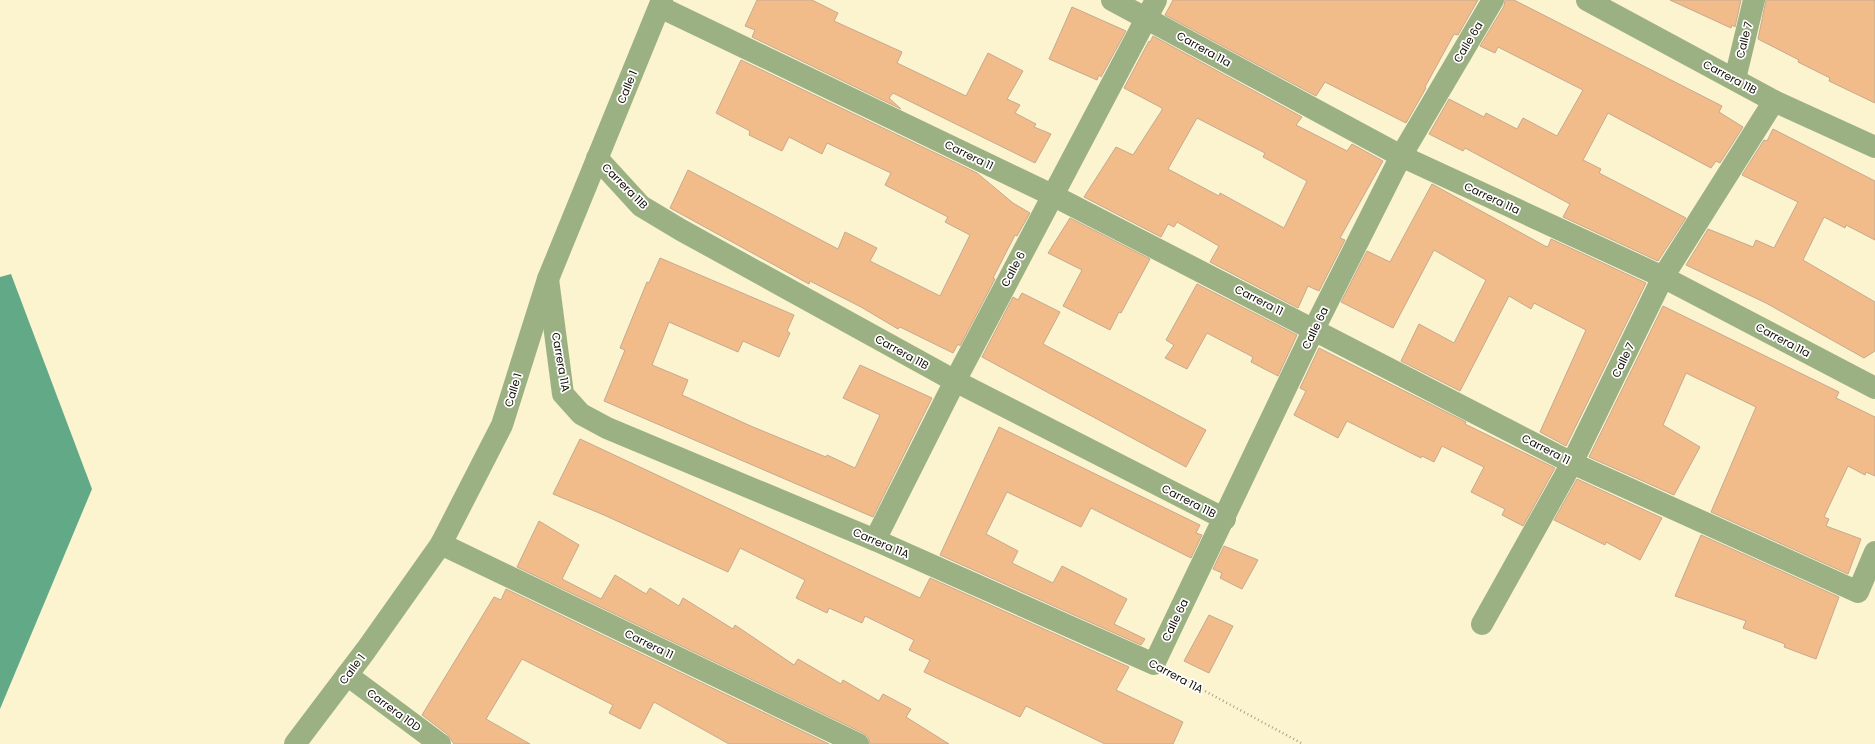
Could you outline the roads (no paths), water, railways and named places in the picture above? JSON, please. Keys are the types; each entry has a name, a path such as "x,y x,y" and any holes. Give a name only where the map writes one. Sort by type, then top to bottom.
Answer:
{"street":[{"name":"Carrera 11a","path":"1112,0 1152,9 1401,156 1663,277 1875,388"},
{"name":"Calle 6a","path":"1154,664 1225,519 1314,329 1401,156 1492,0"},
{"name":"Carrera 11B","path":"1587,0 1774,101 1875,146"},
{"name":"Calle 7","path":"1735,80 1754,0"},
{"name":"Calle 1","path":"295,744 347,676 441,544 502,425 548,279 661,3"},
{"name":"Carrera 11","path":"661,3 1052,195 1572,463 1858,592 1875,552"},
{"name":"Calle 6","path":"876,540 955,381 1052,195 1152,9"},
{"name":"Calle 7","path":"1482,624 1572,463 1663,277 1774,101"},
{"name":"Carrera 11B","path":"597,158 641,206 681,230 955,381 1225,519"},
{"name":"Carrera 11A","path":"548,279 563,394 581,414 607,428 876,540 1154,664"},
{"name":"Carrera 11","path":"441,544 858,744"},
{"name":"Carrera 10D","path":"347,676 440,744"}]}
